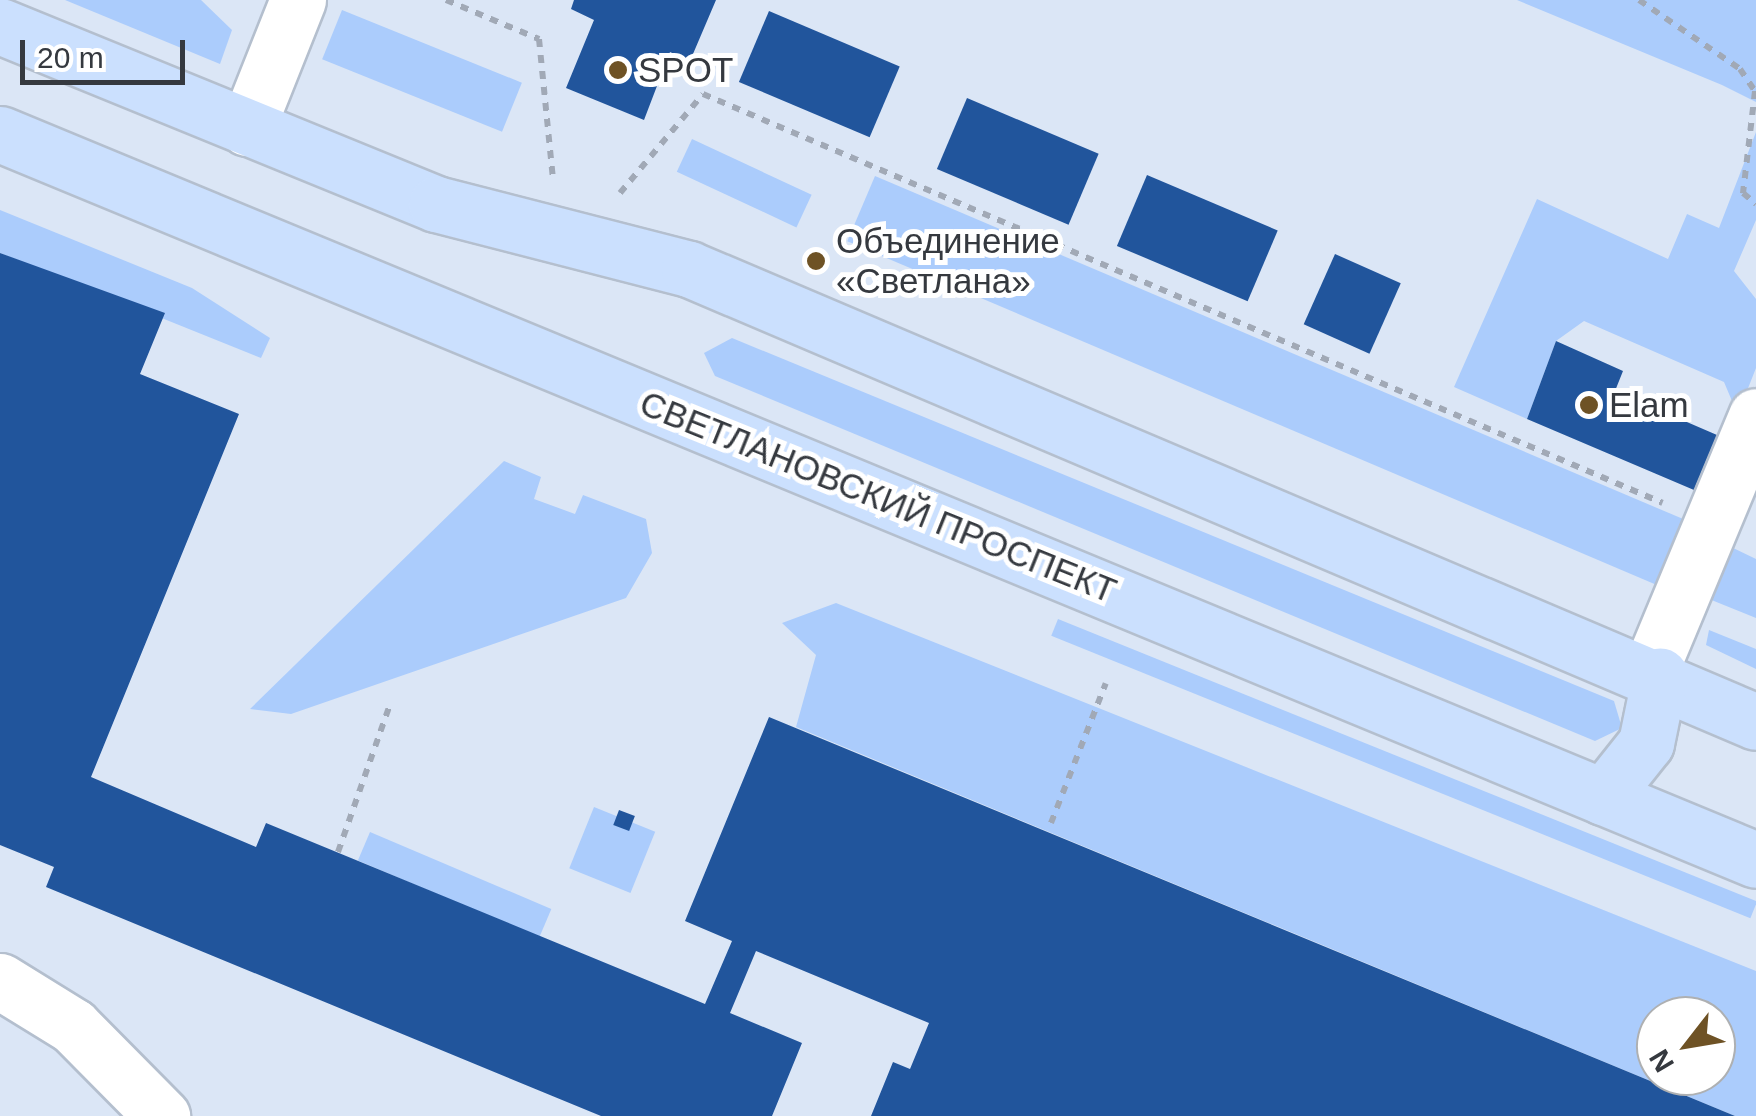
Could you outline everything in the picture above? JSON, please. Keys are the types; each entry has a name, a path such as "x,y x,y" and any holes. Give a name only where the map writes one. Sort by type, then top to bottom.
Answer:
{"main road":[{"path":"0,26 436,204 689,268 1655,673 1756,722"},
{"name":"СВЕТЛАНОВСКИЙ ПРОСПЕКТ","path":"0,134 1756,860"},
{"path":"1603,797 1646,743 1655,673"}],"lane":[{"path":"248,128 298,0"},
{"path":"1655,673 1756,416"},
{"path":"0,982 74,1026 162,1116"}],"path":[{"path":"446,0 539,38 553,180"},
{"path":"1639,0 1720,53 1755,91 1743,193 1756,204"},
{"path":"614,201 703,94 1712,524"},
{"path":"1051,823 1106,683"},
{"path":"338,852 389,706"}],"shaded area":[{"path":"65,0 201,0 232,30 220,64"},
{"path":"1517,0 1756,0 1756,102 1722,85"},
{"path":"342,10 522,83 502,132 322,59"},
{"path":"1756,132 1756,220 1734,271 1756,299 1756,368 1706,495 1694,490 1732,401 1724,382 1584,321 1556,341 1527,419 1454,387 1537,199 1668,259 1687,214 1719,228"},
{"path":"692,139 812,195 796,227 677,172"},
{"path":"875,176 1700,526 1672,591 847,241"},
{"path":"0,210 192,288 270,338 261,358 0,253"},
{"path":"732,338 1614,701 1622,728 1595,741 715,376 704,353"},
{"path":"504,461 541,477 534,499 575,514 583,495 646,519 652,553 626,598 291,714 250,709"},
{"path":"1729,546 1756,559 1756,618 1709,599"},
{"path":"836,603 1756,971 1756,1116 1735,1116 1687,1096 1736,1096 1736,996 1636,996 1636,1075 796,727 816,655 782,623"},
{"path":"1058,619 1756,901 1750,918 1051,636"},
{"path":"1709,630 1756,649 1756,669 1706,645"},
{"path":"594,807 655,832 630,893 569,868"},
{"path":"370,832 551,909 539,938 358,861"}],"building":[{"path":"574,0 716,0 690,61 670,52 644,120 566,88 594,20 571,9"},
{"path":"769,11 900,66 870,137 739,82"},
{"path":"967,98 1099,154 1069,225 937,169"},
{"path":"1147,175 1278,230 1248,301 1117,246"},
{"path":"0,253 165,313 140,374 239,414 91,777 256,847 266,823 705,1004 732,941 685,921 769,717 1636,1075 1636,1096 1687,1096 1735,1116 871,1116 893,1062 910,1069 929,1023 756,951 730,1013 802,1043 772,1116 601,1116 46,887 54,867 0,845"},
{"path":"1335,254 1401,283 1369,354 1304,324"},
{"name":"Elam","path":"1556,341 1623,371 1615,391 1717,435 1694,490 1527,419"},
{"path":"619,810 635,816 629,831 613,825"}],"place":[{"name":"SPOT","path":"618,70"},
{"name":"Объединение «Светлана»","path":"816,261"},
{"name":"Elam","path":"1589,405"}]}
